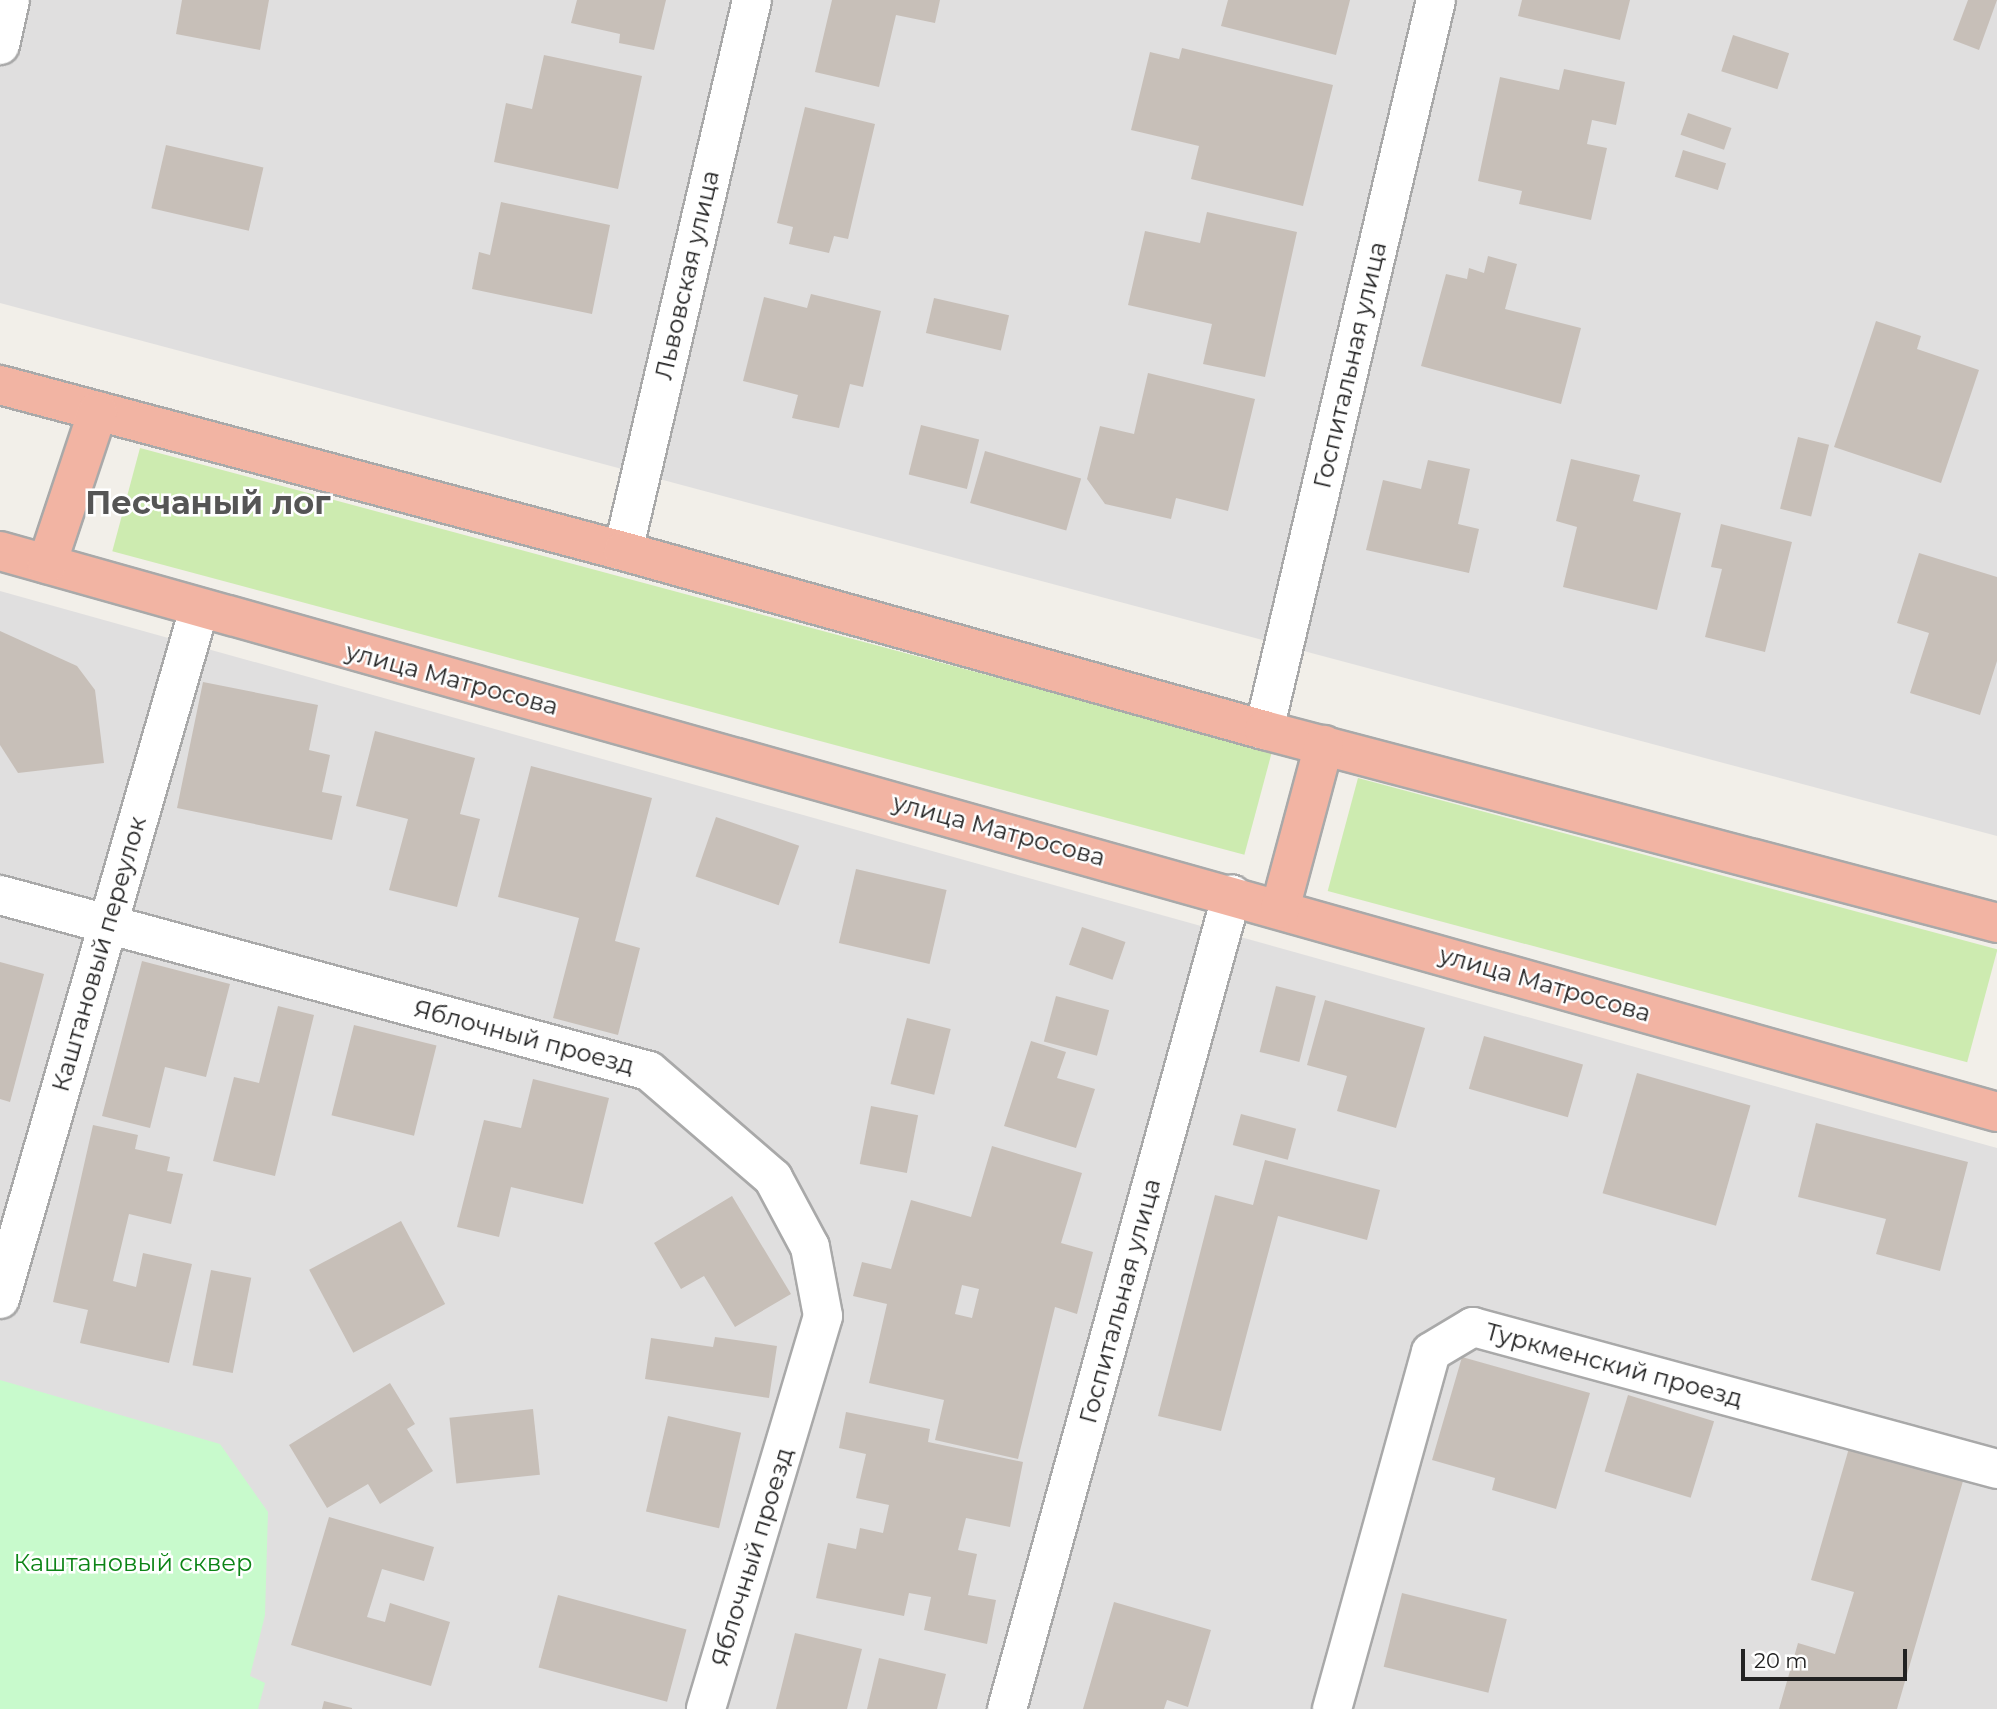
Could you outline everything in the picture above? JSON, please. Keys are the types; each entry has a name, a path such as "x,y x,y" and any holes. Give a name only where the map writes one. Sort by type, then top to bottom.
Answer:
{"highway":[{"path":"0,385 623,551 1264,730 1997,923"},
{"path":"47,564 99,411"},
{"name":"улица Матросова","path":"0,551 199,610 1232,894 1997,1112"},
{"path":"1280,909 1324,745"}],"street":[{"path":"0,45 10,0"},
{"name":"Львовская улица","path":"623,551 752,0"},
{"name":"Госпитальная улица","path":"1264,730 1436,0"},
{"name":"Каштановый переулок","path":"0,1299 199,610"},
{"name":"Госпитальная улица","path":"1007,1709 1232,894"},
{"name":"Яблочный проезд","path":"0,895 649,1071 773,1178 810,1247 823,1316 706,1709"},
{"name":"Туркменский проезд","path":"1332,1709 1431,1352 1472,1326 1997,1469"}],"shaded area":[{"path":"0,0 1997,0 1997,836 0,303"},
{"path":"0,591 1997,1148 1997,1709 0,1709"}],"green space":[{"path":"140,448 1272,751 1244,855 112,551"},
{"path":"1358,778 1997,949 1967,1062 1328,891"},
{"name":"Каштановый сквер","path":"0,1380 220,1444 268,1512 265,1615 250,1676 265,1683 258,1709 0,1709"}],"building":[{"path":"182,0 269,0 260,50 176,34"},
{"path":"577,0 666,0 654,50 619,43 620,34 571,23"},
{"path":"832,0 940,0 935,23 896,15 879,87 815,72"},
{"path":"1228,0 1350,0 1336,55 1221,26"},
{"path":"1522,0 1630,0 1620,40 1518,16"},
{"path":"1968,0 1997,0 1979,50 1953,40"},
{"path":"1733,35 1789,53 1777,89 1721,71"},
{"path":"1182,48 1333,85 1303,206 1191,179 1199,146 1131,130 1150,52 1179,59"},
{"path":"544,55 642,76 618,189 494,162 506,103 532,109"},
{"path":"1564,69 1625,82 1616,125 1592,120 1587,144 1607,148 1591,220 1519,204 1522,191 1478,181 1500,77 1559,90"},
{"path":"805,107 875,124 848,239 834,236 829,253 789,244 793,227 777,223"},
{"path":"1688,113 1731,128 1724,150 1681,135"},
{"path":"166,145 263,167 249,231 151,208"},
{"path":"1683,150 1726,163 1718,190 1675,177"},
{"path":"501,202 610,225 592,314 472,289 479,252 490,255"},
{"path":"1207,212 1297,232 1265,377 1203,364 1212,324 1128,305 1145,231 1200,243"},
{"path":"1488,256 1517,264 1505,309 1581,328 1561,404 1421,366 1446,274 1467,279 1469,268 1484,273"},
{"path":"811,294 881,311 863,387 850,384 839,428 792,418 798,395 743,381 764,297 807,308"},
{"path":"934,298 1009,315 1001,350 926,333"},
{"path":"1876,321 1921,336 1917,349 1979,370 1941,483 1834,447"},
{"path":"1148,373 1255,399 1228,511 1176,498 1171,519 1105,504 1087,479 1100,426 1134,434"},
{"path":"921,425 979,440 967,489 909,474"},
{"path":"1798,437 1829,445 1811,517 1780,509"},
{"path":"985,451 1081,479 1066,530 970,503"},
{"path":"1571,459 1640,475 1633,501 1681,513 1657,610 1563,587 1577,527 1556,521"},
{"path":"1428,460 1470,469 1458,524 1479,529 1469,573 1366,550 1383,480 1421,489"},
{"path":"1721,524 1792,542 1765,652 1705,637 1722,569 1711,567"},
{"path":"1919,553 1997,577 1997,661 1980,715 1910,693 1929,633 1897,623"},
{"path":"0,631 77,666 95,690 104,763 18,773 0,745"},
{"path":"203,682 318,705 309,750 330,755 322,792 342,796 332,840 177,808"},
{"path":"375,731 475,758 460,814 480,819 457,907 389,890 408,819 356,806"},
{"path":"531,766 652,798 615,941 640,948 618,1035 553,1018 579,918 498,897"},
{"path":"716,817 799,846 779,905 695,877"},
{"path":"856,869 947,890 930,964 839,943"},
{"path":"1082,927 1125,942 1112,980 1069,965"},
{"path":"142,961 230,984 206,1077 165,1067 150,1128 102,1116"},
{"path":"0,962 44,974 10,1102 0,1099"},
{"path":"1276,986 1316,996 1299,1062 1260,1052"},
{"path":"1056,996 1109,1010 1097,1056 1044,1041"},
{"path":"1325,1000 1425,1028 1396,1128 1337,1111 1347,1076 1307,1065"},
{"path":"278,1006 314,1015 275,1176 213,1161 234,1077 259,1083"},
{"path":"907,1018 951,1029 934,1095 891,1084"},
{"path":"354,1025 436,1046 414,1136 332,1115"},
{"path":"1484,1036 1583,1064 1568,1117 1469,1089"},
{"path":"1031,1041 1066,1052 1057,1078 1095,1089 1076,1148 1004,1126"},
{"path":"1637,1073 1750,1106 1716,1226 1603,1193"},
{"path":"533,1079 609,1098 583,1204 511,1187 499,1237 457,1227 484,1120 521,1128"},
{"path":"871,1106 918,1115 907,1173 860,1164"},
{"path":"1241,1114 1296,1129 1288,1160 1233,1145"},
{"path":"1816,1123 1968,1162 1940,1271 1876,1254 1886,1219 1798,1197"},
{"path":"93,1125 138,1135 135,1149 170,1157 167,1171 183,1174 171,1224 129,1214 113,1281 136,1287 143,1253 192,1264 169,1363 80,1343 88,1310 53,1302"},
{"path":"992,1146 1082,1173 1061,1243 1093,1252 1077,1314 1055,1307 1018,1459 935,1440 944,1400 869,1383 887,1304 853,1296 862,1262 891,1269 911,1200 971,1217","holes":["962,1285 979,1289 972,1318 955,1314"]},
{"path":"1265,1160 1380,1190 1367,1240 1278,1216 1221,1431 1158,1416 1215,1195 1253,1205"},
{"path":"732,1196 791,1294 735,1327 704,1276 681,1289 654,1243"},
{"path":"401,1221 445,1304 353,1353 309,1270"},
{"path":"211,1270 251,1278 233,1373 192,1365"},
{"path":"715,1337 777,1346 769,1398 645,1379 651,1338 713,1347"},
{"path":"1462,1357 1590,1393 1556,1509 1492,1490 1495,1478 1432,1460"},
{"path":"390,1383 415,1424 407,1429 433,1471 380,1504 368,1484 327,1508 289,1445"},
{"path":"1628,1395 1714,1421 1691,1498 1605,1472"},
{"path":"533,1409 540,1475 456,1483 449,1418"},
{"path":"846,1412 930,1429 928,1442 1023,1462 1010,1527 966,1518 958,1550 977,1554 968,1595 996,1600 987,1644 924,1630 931,1597 909,1593 904,1616 816,1598 828,1543 856,1549 860,1528 883,1533 889,1505 856,1498 866,1454 839,1448"},
{"path":"668,1416 741,1433 719,1528 646,1511"},
{"path":"1849,1448 1963,1481 1897,1709 1779,1709 1798,1643 1835,1654 1854,1592 1811,1580"},
{"path":"329,1517 434,1547 424,1581 382,1569 367,1617 385,1622 390,1603 450,1622 431,1686 291,1645"},
{"path":"1402,1593 1507,1619 1488,1693 1384,1667"},
{"path":"558,1595 686,1629 667,1702 539,1667"},
{"path":"1114,1602 1211,1630 1188,1707 1167,1700 1164,1709 1083,1709"},
{"path":"795,1633 862,1649 847,1709 776,1709"},
{"path":"879,1658 946,1674 937,1709 867,1709"},
{"path":"324,1701 352,1708 352,1709 322,1709"}],"district":[{"name":"Песчаный лог","path":"208,503"}]}
